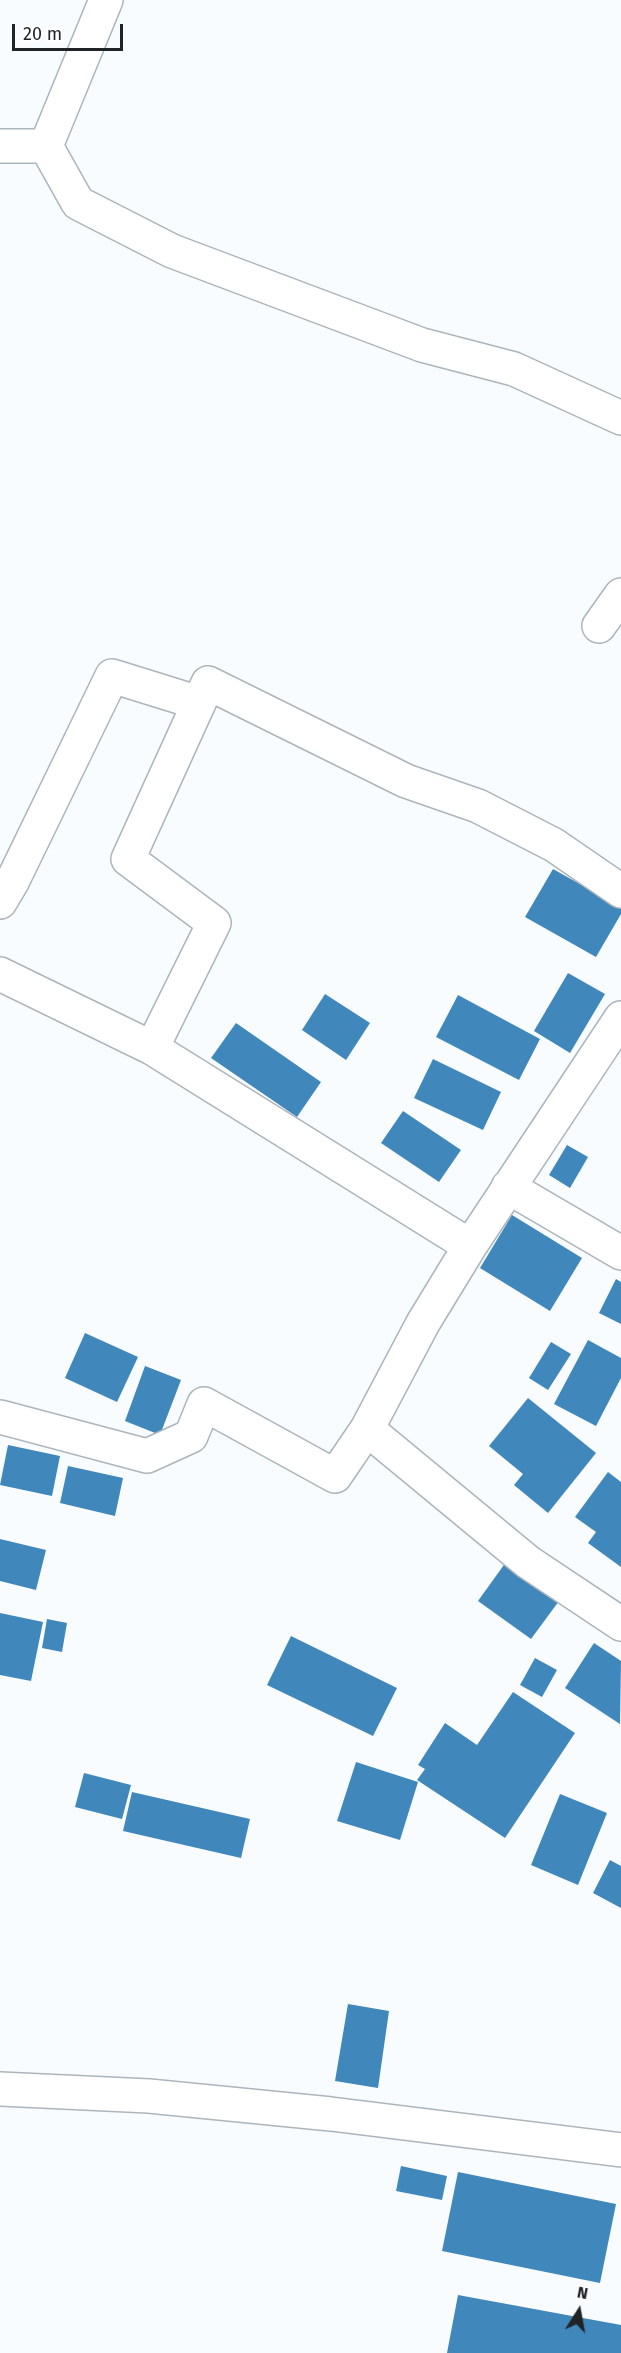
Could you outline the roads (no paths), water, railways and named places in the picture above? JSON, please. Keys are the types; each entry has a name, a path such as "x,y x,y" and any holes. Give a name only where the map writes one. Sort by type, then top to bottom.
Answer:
{"street":[{"path":"46,146 106,0"},
{"path":"0,146 46,146"},
{"path":"46,146 78,203 172,251 422,345 514,369 621,418"},
{"path":"599,626 621,595"},
{"path":"0,902 12,882 112,676 199,703"},
{"path":"152,1048 214,923 128,859 208,683 405,782 488,811 554,845 621,891"},
{"path":"0,974 152,1048 470,1246"},
{"path":"0,1417 147,1456 191,1436 204,1404 335,1476 367,1429 423,1323 470,1246 621,1018"},
{"path":"508,1187 621,1253"},
{"path":"367,1429 528,1562 621,1624"},
{"path":"0,2089 149,2096 320,2112 621,2150"}]}
